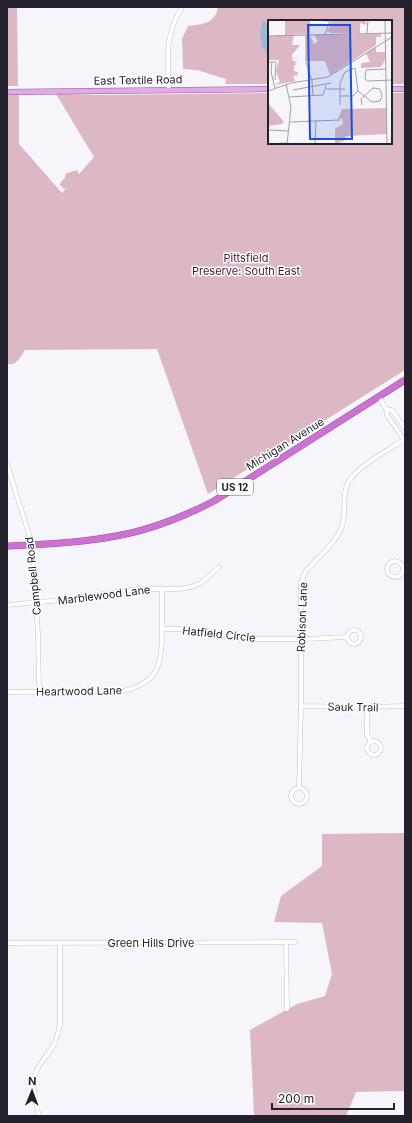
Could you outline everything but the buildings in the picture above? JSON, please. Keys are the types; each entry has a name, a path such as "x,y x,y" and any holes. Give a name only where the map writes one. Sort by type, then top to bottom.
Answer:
{"highway":[{"name":"Michigan Avenue","path":"32,544 77,542 117,536 163,524 183,516 214,501 405,380"},
{"name":"US 12","path":"7,546 32,544"}],"main road":[{"path":"392,89 405,89"},
{"name":"East Textile Road","path":"7,92 268,90"}],"street":[{"path":"169,90 168,40 176,17 182,7"},
{"path":"379,397 386,409 387,415 404,439"},
{"path":"386,409 392,410 405,428"},
{"name":"Robison Lane","path":"299,788 301,706 300,591 303,577 306,571 338,536 342,525 346,488 349,481 360,469 404,439"},
{"name":"Campbell Road","path":"7,464 32,544 38,633 39,692"},
{"path":"394,561 401,564 404,570 401,575 396,577 391,576 387,570 389,563 394,561"},
{"name":"Marblewood Lane","path":"7,605 62,600 138,589 178,589 202,583 219,567"},
{"name":"Heartwood Lane","path":"7,692 123,691 136,688 144,684 154,675 160,664 162,653 162,589"},
{"name":"Hatfield Circle","path":"162,629 186,629 239,639 348,637"},
{"name":"Sauk Trail","path":"301,706 405,706"},
{"path":"367,707 367,734 371,742"},
{"path":"286,942 286,1009"},
{"name":"Green Hills Drive","path":"7,943 295,942"},
{"path":"39,1116 34,1088 36,1074 40,1064 53,1046 58,1036 60,1025 60,943"}],"green space":[{"path":"7,7 17,7 18,86 7,86"},
{"path":"218,7 405,7 405,84 392,84 392,20 268,20 268,84 225,84 226,79 197,70 183,69 182,39 188,26 208,22 216,13"},
{"name":"Pittsfield Preserve: South East","path":"268,93 268,144 392,144 392,93 405,93 405,370 208,494 157,349 25,350 16,362 13,364 7,364 7,94 19,94 19,144 62,193 67,187 64,189 60,185 65,178 65,175 77,170 79,174 94,157 56,94 101,95"},
{"path":"405,833 405,1091 356,1092 346,1116 254,1116 250,1030 297,1004 325,996 332,974 322,923 274,922 281,896 322,866 322,834"}],"water":[{"path":"265,20 268,29 267,52 262,47 262,21"}]}
